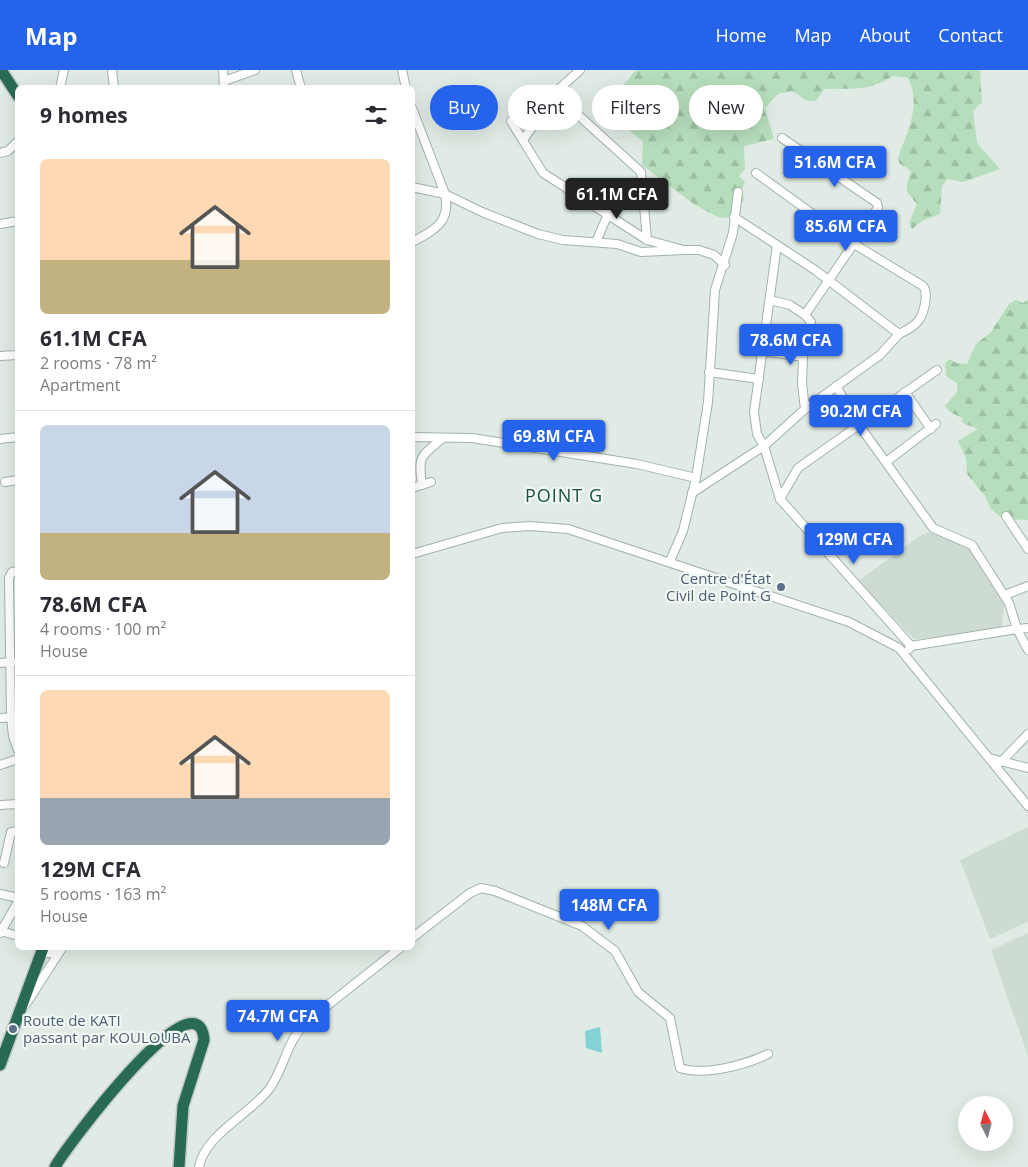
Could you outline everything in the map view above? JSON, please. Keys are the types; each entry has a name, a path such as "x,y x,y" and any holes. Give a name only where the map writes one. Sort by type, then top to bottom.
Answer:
{"highway":[{"path":"1,70 15,91"},
{"path":"0,1065 42,950"},
{"path":"55,1167 81,1127 145,1054 177,1029 186,1025 194,1025 201,1030 204,1040 183,1106 179,1167"}],"street":[{"path":"61,85 64,70"},
{"path":"112,70 114,85"},
{"path":"223,70 224,84 255,70"},
{"path":"296,70 300,85"},
{"path":"402,70 405,85"},
{"path":"563,85 572,75 580,70"},
{"path":"582,118 641,172 647,240"},
{"path":"415,241 429,234 444,220 448,207 446,194 416,128"},
{"path":"517,130 543,173 647,240 684,250"},
{"path":"523,140 530,130"},
{"path":"782,138 877,203 878,208 805,315"},
{"path":"0,152 8,151 15,144"},
{"path":"692,493 764,446 805,409 880,355 899,334 911,328 920,319 926,290 854,244 756,172"},
{"path":"415,188 446,194 482,212 538,234 563,240 617,244 641,252 699,250 714,255 725,265"},
{"path":"596,242 608,214 622,190"},
{"path":"670,561 683,531 696,478 708,402 715,290 725,265 738,192"},
{"path":"734,217 829,280 899,334"},
{"path":"0,224 15,222"},
{"path":"777,245 754,412 757,434 764,446 780,499 911,646"},
{"path":"770,300 790,305 805,315 811,326 803,357 802,384 805,409"},
{"path":"762,351 803,357"},
{"path":"0,356 15,355"},
{"path":"780,499 798,468 937,370"},
{"path":"710,372 759,379"},
{"path":"836,386 859,425 933,528 972,545 1005,595 1017,629 1028,650"},
{"path":"886,462 933,426 905,392"},
{"path":"0,439 15,437"},
{"path":"415,438 472,438 637,464 696,478"},
{"path":"422,485 420,461 422,455 443,438"},
{"path":"5,482 15,480"},
{"path":"415,487 431,482"},
{"path":"1006,516 1028,549"},
{"path":"415,553 502,528 530,526 568,529 670,561 848,622 884,639 904,655 1028,806"},
{"path":"15,572 12,572 9,578 14,641 12,662 13,736 15,742"},
{"path":"1005,595 1028,586"},
{"path":"904,655 911,646 1028,628"},
{"path":"0,662 12,662"},
{"path":"0,718 14,717"},
{"path":"1001,762 1028,734"},
{"path":"988,758 1028,768"},
{"path":"0,765 15,760"},
{"path":"0,805 15,804"},
{"path":"4,863 11,832 15,831"},
{"path":"415,936 470,892 481,888 495,891 582,926 615,951 638,992 670,1018 680,1068 693,1072 750,1062 768,1054"},
{"path":"0,894 15,899"},
{"path":"15,906 1,932 15,935"},
{"path":"42,950 50,953 56,950"},
{"path":"20,1012 59,950"},
{"path":"198,1167 208,1146 269,1088 293,1036 304,1024 397,950"}],"shaded area":[{"path":"936,532 968,545 1005,601 1001,630 914,639 858,581 923,534"},
{"path":"1028,827 1028,922 990,939 960,860"},
{"path":"1028,933 1028,1056 991,950"}],"green space":[{"path":"636,70 980,70 982,102 973,111 977,143 1000,169 963,182 948,179 942,186 940,214 922,221 912,229 909,223 917,204 907,192 911,171 899,163 898,158 912,118 914,98 908,78 893,76 867,87 824,89 816,101 808,101 792,91 778,94 765,108 774,139 744,146 745,169 739,176 745,182 742,189 744,200 735,211 733,217 720,218 695,205 642,165 643,141 630,130 679,130 679,85 624,85"},
{"path":"1016,300 1023,303 1028,300 1028,520 1003,519 991,509 985,496 967,474 966,458 958,441 978,429 963,423 962,418 950,412 945,406 958,391 957,383 946,376 945,363 950,359 956,363 967,364 976,344 991,332 1009,304"}],"water":[{"path":"600,1027 602,1053 586,1048 585,1031"}],"place":[{"name":"Centre d'État Civil de Point G","path":"781,587"},
{"name":"Route de KATI passant par KOULOUBA","path":"13,1029"}],"district":[{"name":"POINT G","path":"564,495"}]}
